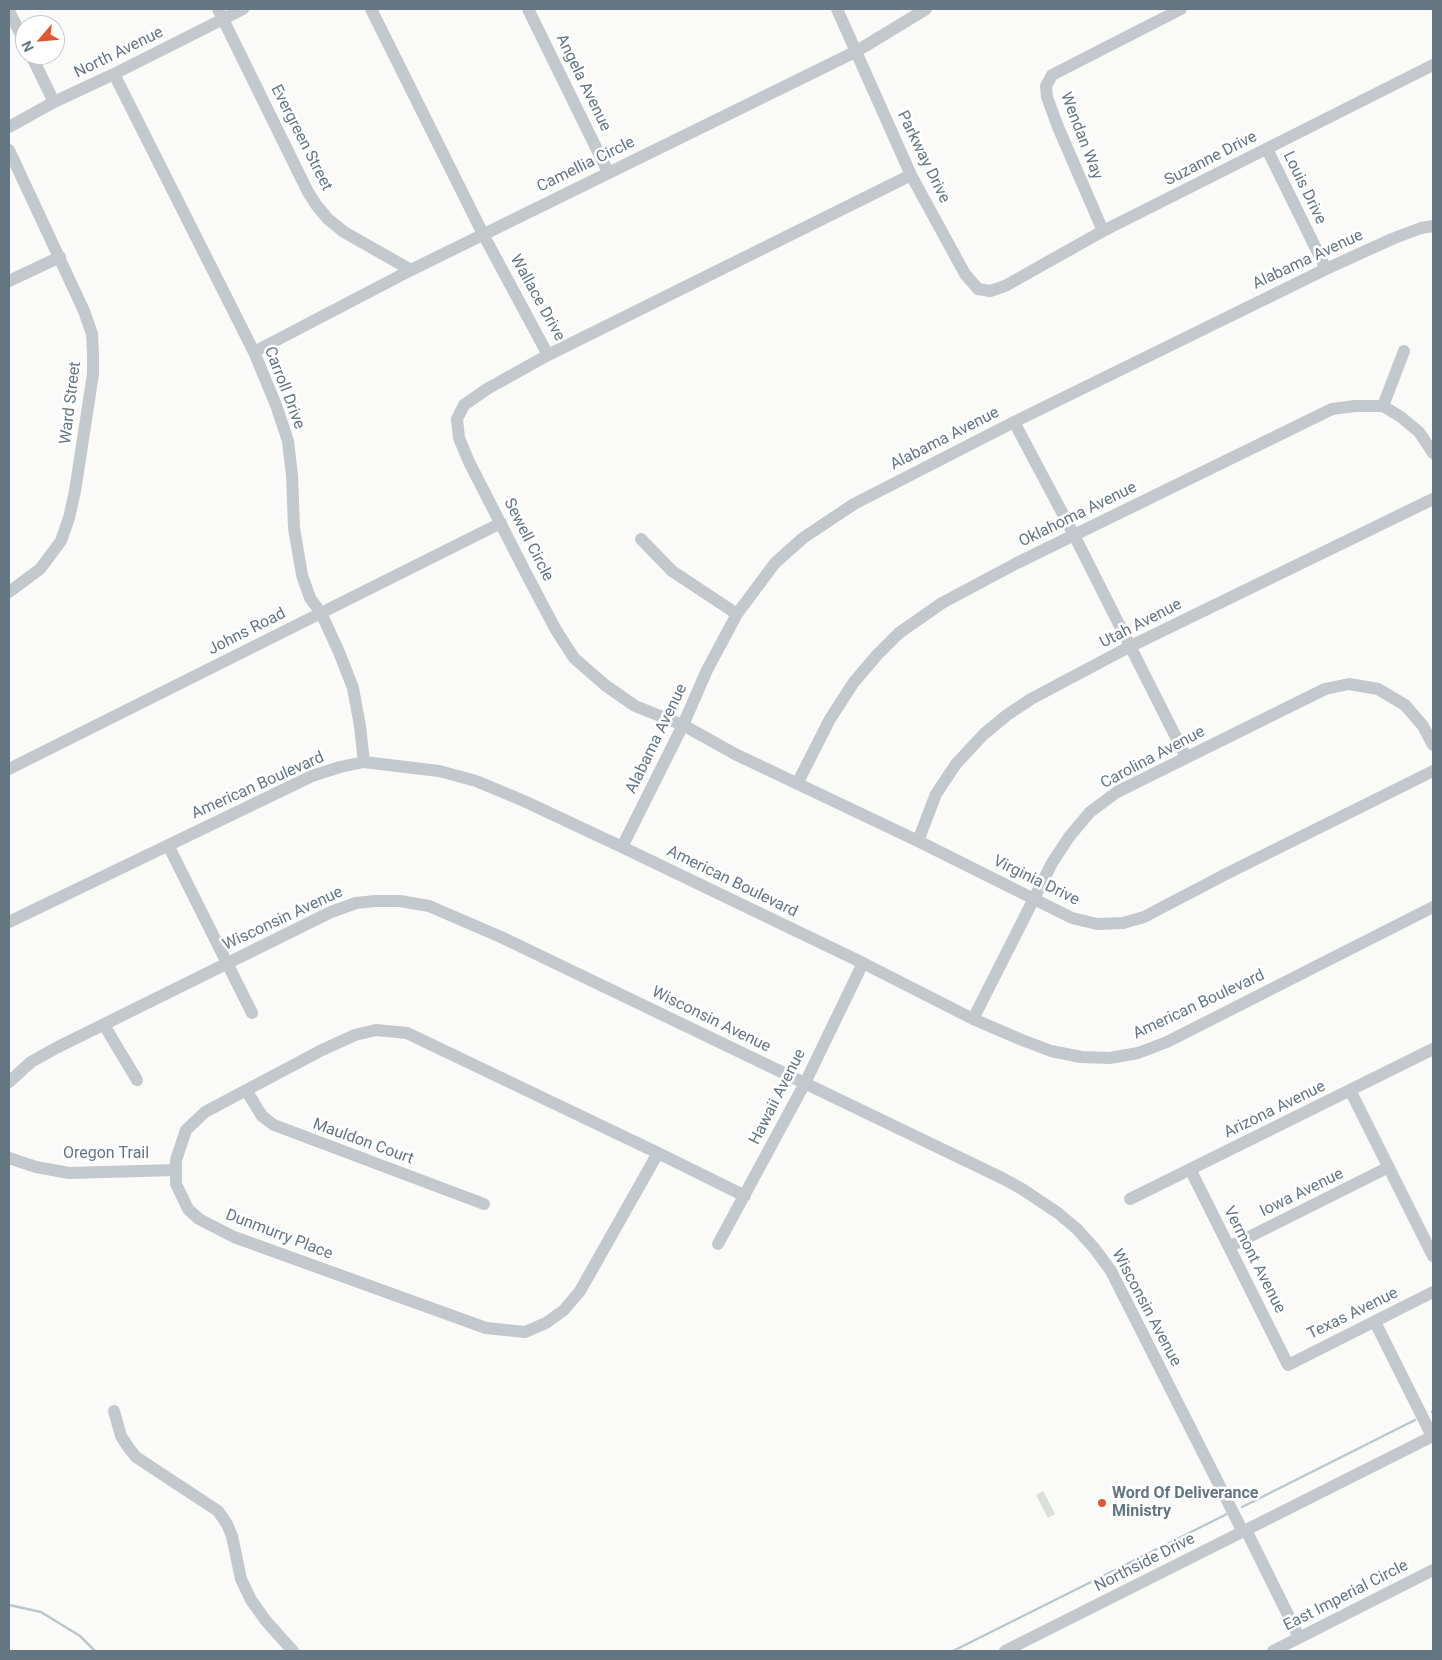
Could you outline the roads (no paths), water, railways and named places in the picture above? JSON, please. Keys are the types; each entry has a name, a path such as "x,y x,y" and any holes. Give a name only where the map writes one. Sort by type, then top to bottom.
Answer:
{"street":[{"name":"North Avenue","path":"9,127 54,102 114,74 221,14 243,9"},
{"path":"254,352 483,234 371,9"},
{"name":"Angela Avenue","path":"528,9 608,172"},
{"name":"Parkway Drive","path":"837,9 911,174 965,274 978,289 990,291 1005,286"},
{"name":"Camellia Circle","path":"483,234 857,51 926,9"},
{"name":"Wendan Way","path":"1103,231 1058,126 1047,97 1046,86 1052,75 1180,9"},
{"path":"9,11 15,23"},
{"name":"Evergreen Street","path":"221,14 308,192 317,206 328,219 344,232 411,270"},
{"path":"36,65 54,102"},
{"name":"Suzanne Drive","path":"1005,286 1103,231 1433,65"},
{"name":"Carroll Drive","path":"114,74 254,352 276,405 288,441 292,475 294,528 302,575 310,598 321,613 353,688 364,762"},
{"name":"Louis Drive","path":"1267,149 1326,269"},
{"name":"Ward Street","path":"9,150 60,257 92,334 93,374 75,491 62,541 40,569 9,592"},
{"name":"Wallace Drive","path":"483,234 548,355 911,174"},
{"name":"Alabama Avenue","path":"622,847 683,725 707,670 737,614 775,563 803,538 854,504 1014,422 1326,269 1392,239 1433,226"},
{"path":"9,281 60,257"},
{"path":"1404,351 1383,406 1401,417 1419,432 1433,453"},
{"name":"Sewell Circle","path":"548,355 487,389 464,405 457,419 459,438 469,462 552,621 574,658 605,685 636,706 683,725"},
{"name":"Oklahoma Avenue","path":"797,784 830,719 854,682 899,633 942,603 1017,563 1332,409 1355,406 1383,406"},
{"path":"1014,422 1074,535 1186,757"},
{"name":"Utah Avenue","path":"918,841 936,794 956,764 984,734 1007,715 1031,699 1130,647 1433,499"},
{"name":"Johns Road","path":"9,769 501,523"},
{"path":"640,539 672,571 737,614"},
{"name":"Carolina Avenue","path":"974,1019 1052,863 1069,837 1090,812 1117,792 1325,689 1349,684 1378,689 1405,705 1423,726 1433,745"},
{"name":"Virginia Drive","path":"683,725 797,784 918,841 1072,918 1097,924 1123,923 1144,917 1433,771"},
{"name":"American Boulevard","path":"9,922 312,776 364,762 439,771 476,781 524,801 622,847 863,963 974,1019 1029,1043 1051,1051 1074,1056 1110,1058 1138,1053 1166,1042 1433,907"},
{"path":"168,844 252,1013"},
{"name":"Wisconsin Avenue","path":"9,1082 31,1062 56,1048 331,912 356,903 400,901 429,906 500,937 1022,1189 1058,1213 1077,1229 1111,1271 1299,1637"},
{"name":"Hawaii Avenue","path":"718,1244 804,1083 863,963"},
{"path":"104,1025 136,1080"},
{"name":"Dunmurry Place","path":"658,1153 580,1291 564,1310 546,1323 525,1332 486,1328 234,1238 199,1219 188,1209 176,1184 176,1160 186,1130 205,1112 322,1050 355,1035 376,1030 392,1030 406,1033 658,1153 745,1196"},
{"name":"Arizona Avenue","path":"1130,1199 1433,1049"},
{"name":"Mauldon Court","path":"246,1090 262,1116 274,1125 484,1204"},
{"path":"1350,1090 1433,1256"},
{"name":"Oregon Trail","path":"9,1158 36,1167 68,1173 176,1170"},
{"name":"Iowa Avenue","path":"1229,1247 1389,1167"},
{"name":"Vermont Avenue","path":"1190,1169 1288,1364"},
{"name":"Texas Avenue","path":"1288,1364 1433,1292"},
{"path":"1375,1322 1432,1436"},
{"path":"114,1411 121,1436 136,1457 218,1511 229,1530 240,1580 266,1621 294,1651"},
{"name":"Northside Drive","path":"1005,1651 1432,1436"},
{"name":"East Imperial Circle","path":"1273,1651 1433,1570"}],"waterway":[{"path":"1242,1507 1415,1420"},
{"path":"953,1651 1229,1513"},
{"path":"9,1605 41,1612 80,1636 95,1651"}],"place":[{"name":"Word Of Deliverance Ministry","path":"1102,1503"}]}
